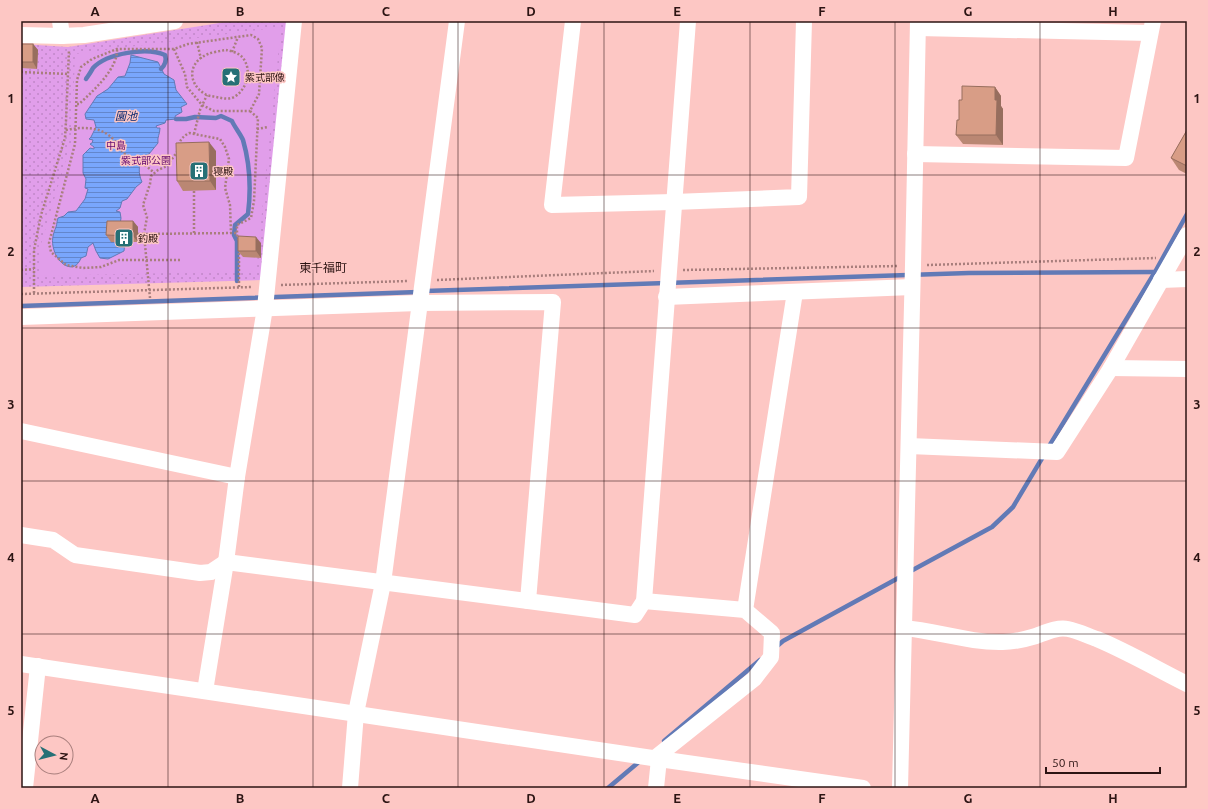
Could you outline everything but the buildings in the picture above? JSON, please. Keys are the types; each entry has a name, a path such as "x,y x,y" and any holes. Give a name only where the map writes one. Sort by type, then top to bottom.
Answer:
{"street":[{"path":"21,35 64,31 84,35 175,21"},
{"path":"205,691 226,562 237,477 265,308 294,21"},
{"path":"350,788 356,713 383,583 457,21"},
{"path":"573,21 552,205 799,197 804,21"},
{"path":"21,535 53,540 75,555 200,573 212,572 226,562 635,615 644,601 688,21"},
{"path":"900,788 918,24 1152,27 1126,158 915,154"},
{"path":"909,446 1057,452 1111,368 1187,236"},
{"path":"1161,280 1187,279"},
{"path":"666,297 912,287"},
{"path":"745,610 795,292"},
{"path":"21,317 419,303 553,302 528,601"},
{"path":"1111,368 1187,369"},
{"path":"21,431 237,477"},
{"path":"644,601 745,610 772,633 771,657 754,679 657,759 656,788"},
{"path":"904,628 920,629 965,638 999,642 1030,637 1058,628 1067,629 1080,632 1122,650 1187,684"},
{"path":"21,664 657,759 863,788"},
{"path":"25,788 38,666"}],"path":[{"path":"34,293 34,250 41,215 65,138 66,130 68,74 64,31"},
{"path":"180,260 119,260 101,267 83,268 66,265 51,252 49,243 73,150 76,128 77,80 81,67 92,59 116,49 174,49 197,42 252,35 258,39 262,48 259,94 250,111"},
{"path":"232,52 238,37"},
{"path":"197,42 201,59"},
{"path":"77,104 79,104 98,87 117,57 116,49"},
{"path":"174,49 185,74 187,87 202,105 214,111 250,111 258,118 254,201 251,218 237,225 239,241 239,287"},
{"path":"226,50 232,52 242,57 247,66 248,77 244,88 233,98 226,99 207,95 196,88 192,72 194,64 206,54 226,50"},
{"path":"21,72 68,74"},
{"path":"185,74 192,72"},
{"path":"194,134 202,105 207,95"},
{"path":"66,130 91,128 106,134 111,137 122,151 150,168 154,173"},
{"path":"150,313 150,290 144,234 147,217 143,205 151,176 167,166 177,153 180,141 184,136 190,133 220,139 225,147 229,159 226,188 230,205 231,233"},
{"path":"194,191 194,233"},
{"path":"138,234 237,233"},
{"path":"21,294 422,281 668,271 1156,258"},
{"path":"21,270 34,270"}],"green space":[{"name":"紫式部公園","path":"232,21 287,21 261,280 21,287 21,44 68,47"},
{"name":"紫式部公園","path":"281,27 256,271 41,276 41,244 72,139 75,54"}],"water":[{"name":"園池","path":"131,55 158,62 164,74 174,80 176,90 187,104 181,107 182,112 175,116 176,119 166,120 165,123 156,126 157,128 160,128 158,143 149,154 141,157 139,170 142,182 127,199 122,201 120,208 116,211 120,212 120,225 111,242 125,242 124,251 108,259 100,258 93,243 88,247 86,256 81,258 78,263 70,267 66,266 58,259 56,255 53,247 53,238 58,218 64,216 68,212 76,211 85,199 88,189 85,188 86,179 83,173 83,155 90,148 94,149 94,147 90,144 93,140 89,139 96,127 94,120 86,119 85,114 97,96 108,89 118,77 125,76 130,63"}],"waterway":[{"path":"86,79 93,68 99,63 117,55 128,53 148,52 165,55 165,63 161,69"},
{"path":"176,119 195,117 216,118 221,116 232,121 243,140 249,177 249,196 248,214 235,225 234,235 237,241 237,281"},
{"path":"1048,448 1155,272 1187,214"},
{"path":"425,291 969,273 1155,272"},
{"path":"21,306 418,292"},
{"path":"909,572 992,527 1013,507 1044,455"},
{"path":"776,647 783,641 902,576"},
{"path":"664,741 760,660"},
{"path":"608,788 640,761"}],"place":[{"name":"紫式部像","path":"231,77"},
{"name":"寝殿","path":"199,171"},
{"name":"釣殿","path":"124,238"}],"district":[{"name":"東千福町","path":"323,267"}],"park label":[{"name":"中島","path":"116,145"}]}
